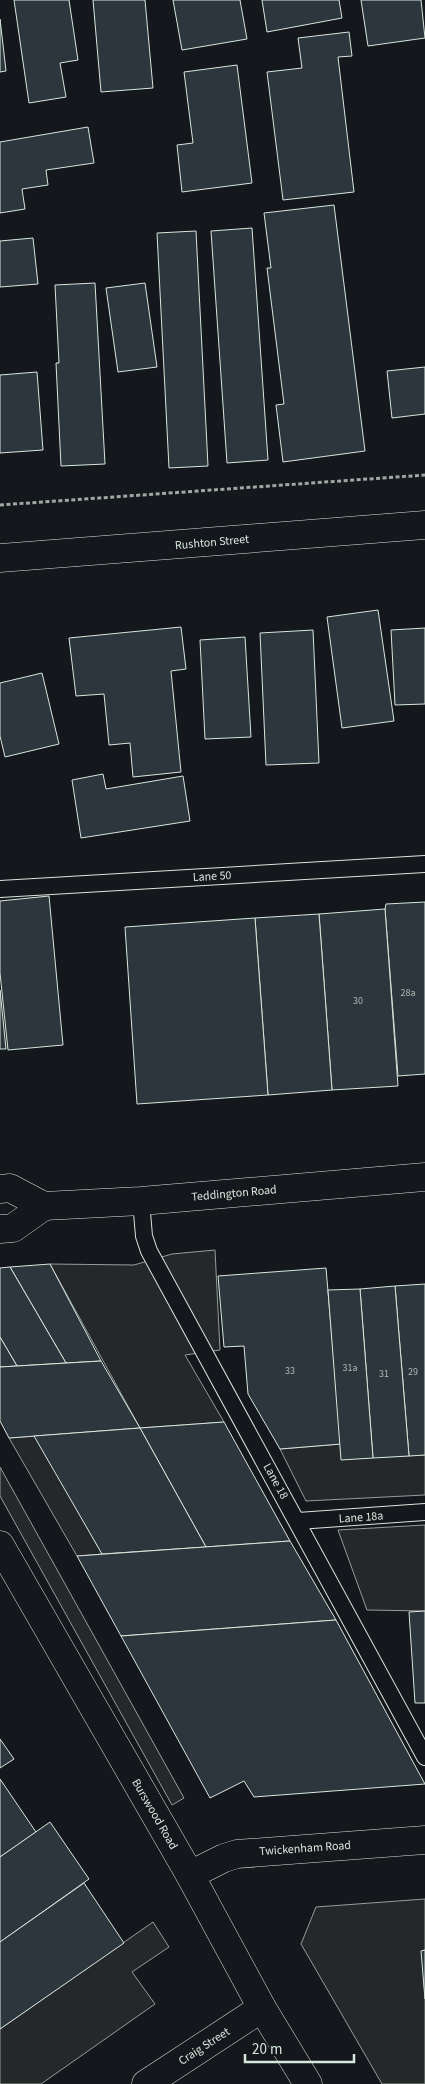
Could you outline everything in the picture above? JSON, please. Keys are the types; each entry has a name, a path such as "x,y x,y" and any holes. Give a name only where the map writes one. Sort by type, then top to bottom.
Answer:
{"street":[{"name":"Rushton Street","path":"0,558 425,525"},
{"name":"Teddington Road","path":"44,1206 141,1201 425,1177"},
{"path":"0,1189 10,1188 44,1206 13,1228 0,1229"},
{"name":"Burswood Road","path":"0,1545 190,1875 262,2008 308,2084"},
{"name":"Twickenham Road","path":"190,1875 224,1858 238,1854 425,1840"},
{"name":"Craig Street","path":"146,2084 262,2008"}],"lane":[{"name":"Lane 50","path":"0,888 425,864"},
{"name":"Lane 18","path":"141,1201 144,1236 149,1250 298,1521 425,1758"},
{"name":"Lane 18a","path":"298,1521 425,1512"}],"path":[{"path":"0,505 425,475"}],"shaded area":[{"path":"215,1250 220,1350 185,1355 224,1422 140,1428 50,1264 134,1265 172,1254"},
{"path":"36,1436 102,1554 77,1556 9,1438"},
{"path":"341,1444 342,1459 425,1455 425,1495 306,1501 280,1449"},
{"path":"0,1467 184,1798 172,1805 0,1496"},
{"path":"425,1525 425,1611 367,1610 338,1530"},
{"path":"425,1899 425,1950 422,1951 425,1999 425,2084 382,2084 301,1944 316,1907"},
{"path":"153,1922 169,1947 132,1972 155,2004 41,2084 0,2084 0,2029"}],"building":[{"path":"14,0 69,0 78,60 60,63 66,97 29,103"},
{"path":"93,0 145,0 153,88 101,92"},
{"path":"173,0 240,0 247,39 182,50"},
{"path":"262,0 339,0 342,18 267,32"},
{"path":"361,0 421,0 425,38 368,46"},
{"path":"0,19 6,71 0,72"},
{"path":"349,32 352,56 338,57 354,192 283,200 267,72 302,68 298,38"},
{"path":"237,65 252,183 182,192 177,145 193,143 184,72"},
{"path":"88,127 94,163 46,170 48,185 22,189 25,209 0,213 0,142"},
{"path":"334,205 365,451 283,462 276,405 284,404 267,268 271,268 264,213"},
{"path":"252,228 268,460 227,463 211,231"},
{"path":"196,231 208,466 169,468 157,233"},
{"path":"33,238 38,284 0,287 0,241"},
{"path":"95,283 105,464 61,466 56,363 59,363 55,285"},
{"path":"145,283 157,367 118,372 106,288"},
{"path":"425,367 425,414 392,418 387,371"},
{"path":"37,372 43,450 0,453 0,375"},
{"path":"378,610 394,721 342,728 327,617"},
{"path":"181,627 186,669 171,671 181,772 133,777 130,743 109,745 104,694 76,696 69,638"},
{"path":"425,628 425,704 395,705 391,630"},
{"path":"313,630 319,763 266,765 260,633"},
{"path":"245,637 251,737 205,739 200,640"},
{"path":"42,673 59,744 5,757 0,736 0,683"},
{"path":"103,774 106,789 183,776 190,821 81,838 72,780"},
{"path":"49,896 63,1045 8,1050 0,973 0,901"},
{"path":"425,902 425,1074 398,1076 385,909 386,904"},
{"path":"385,909 398,1086 332,1090 319,914"},
{"path":"319,914 332,1090 268,1095 255,918"},
{"path":"255,918 268,1095 137,1104 125,927"},
{"path":"0,990 6,1049 0,1049"},
{"path":"50,1264 101,1361 66,1363 10,1267"},
{"path":"10,1267 66,1363 17,1366 0,1337 0,1268"},
{"path":"326,1268 341,1444 280,1449 248,1394 244,1346 224,1347 218,1276"},
{"path":"425,1284 425,1455 409,1456 395,1286"},
{"path":"395,1286 409,1456 373,1458 360,1289"},
{"path":"360,1289 373,1458 341,1460 328,1290"},
{"path":"0,1337 17,1366 0,1367"},
{"path":"101,1361 140,1428 9,1438 0,1421 0,1367"},
{"path":"224,1422 290,1541 206,1547 140,1428"},
{"path":"140,1428 206,1547 102,1554 34,1436"},
{"path":"290,1541 336,1620 121,1636 77,1556"},
{"path":"425,1611 425,1703 415,1703 409,1612"},
{"path":"336,1620 425,1784 254,1797 244,1781 210,1798 121,1636"},
{"path":"0,1739 14,1759 0,1768"},
{"path":"0,1779 36,1832 0,1857"},
{"path":"50,1822 89,1879 0,1942 0,1857"},
{"path":"84,1883 124,1943 0,2029 0,1942"},
{"path":"425,1950 425,1999 421,1951"}]}
